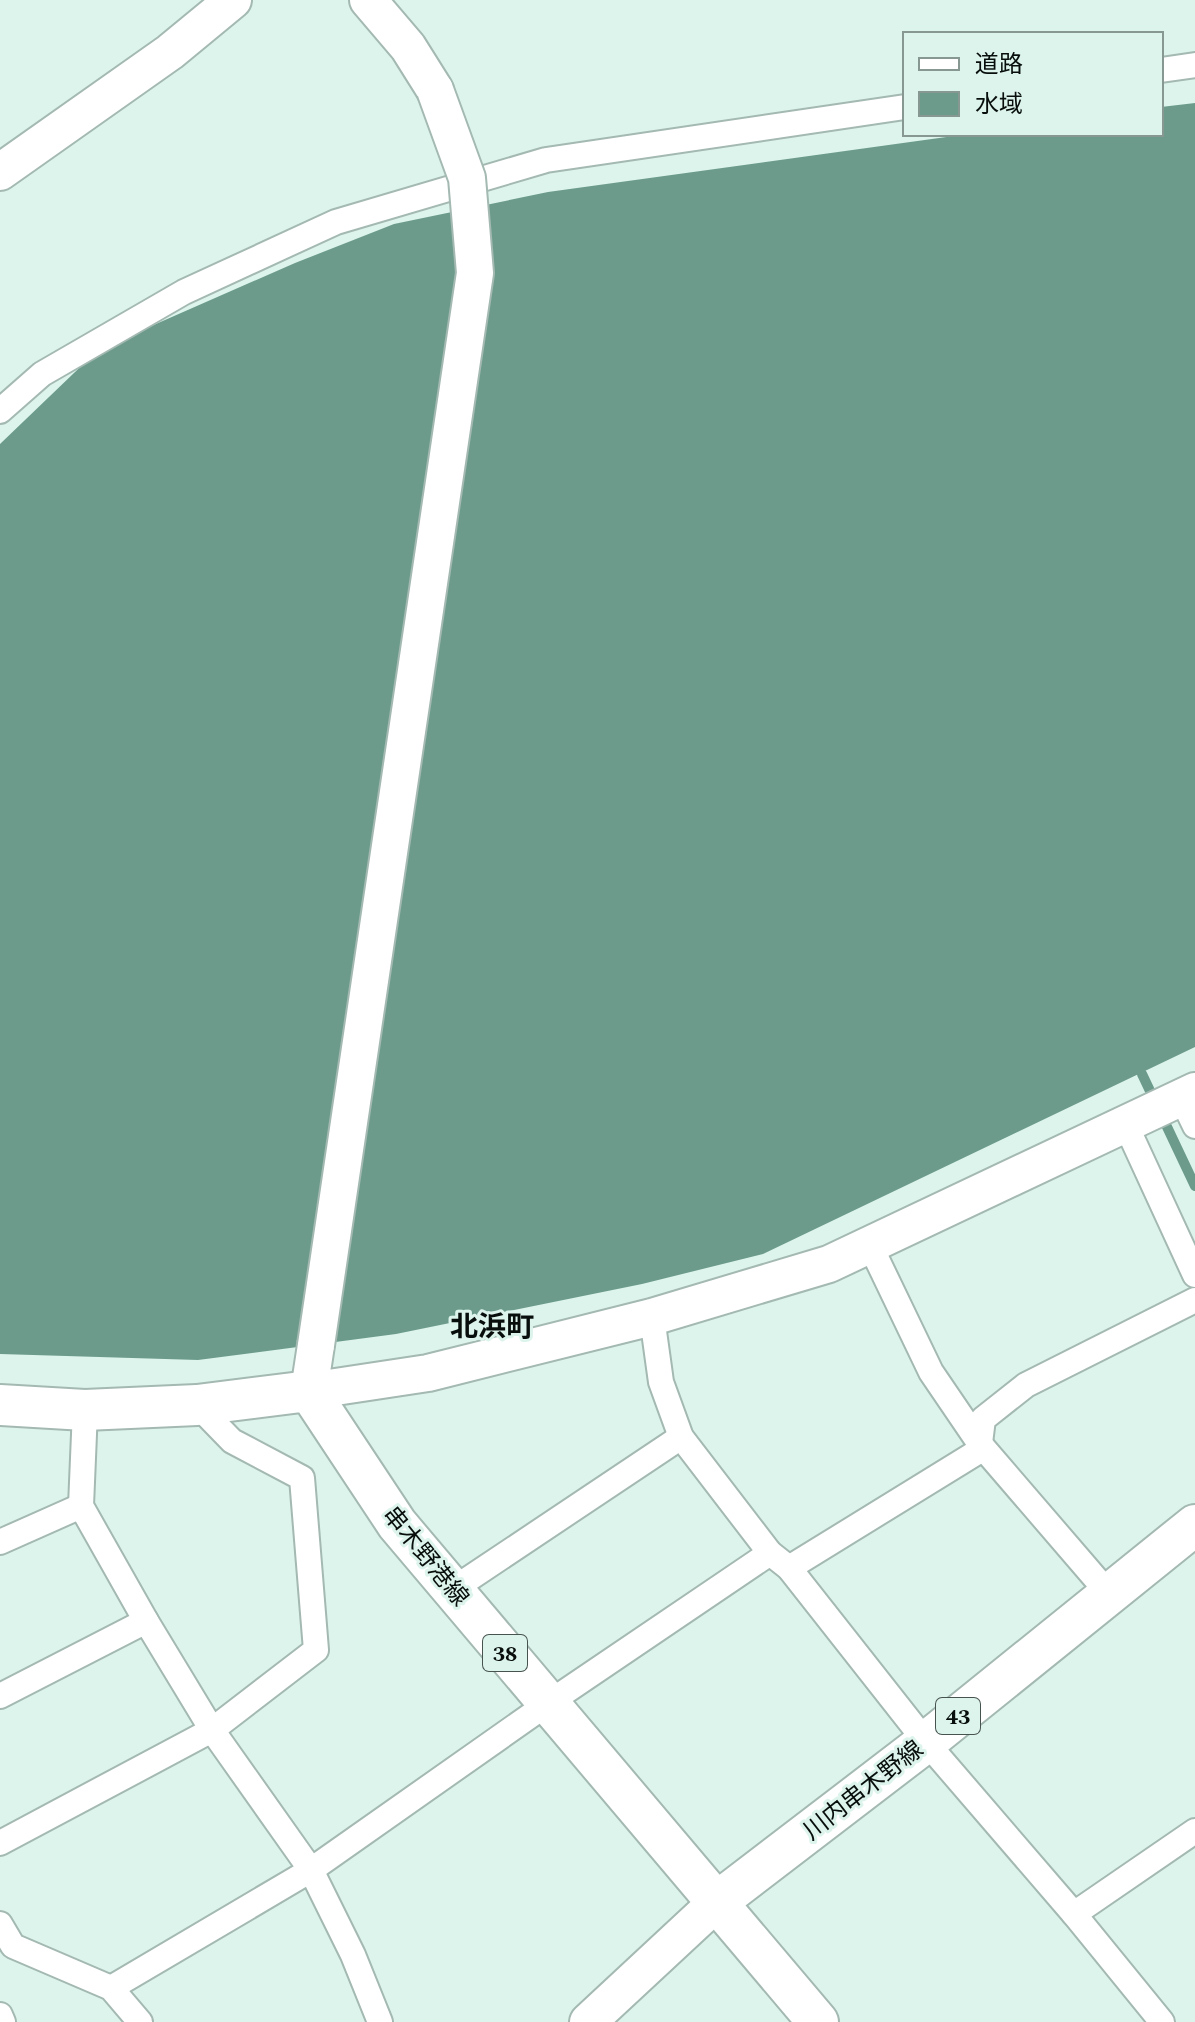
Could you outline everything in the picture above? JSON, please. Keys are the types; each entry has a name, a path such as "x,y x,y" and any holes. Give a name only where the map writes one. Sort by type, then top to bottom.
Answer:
{"main road":[{"path":"0,1405 85,1410 197,1405 309,1391"},
{"name":"串木野港線","path":"309,1391 397,1524 818,2022"},
{"name":"川内串木野線","path":"717,1902 926,1742 1195,1525"}],"street":[{"path":"0,172 170,52 233,0"},
{"path":"368,0 408,47 435,90 467,178 475,273 309,1391 428,1373 652,1317 829,1264 1125,1123 1190,1105"},
{"path":"1163,70 1195,65"},
{"path":"0,411 42,374 184,292 336,222 546,160 903,107"},
{"path":"1125,1123 1195,1275"},
{"path":"870,1245 931,1372 980,1444 1109,1594"},
{"path":"111,1988 311,1870 547,1704 780,1560 979,1451 983,1419 1026,1385 1195,1300"},
{"path":"652,1317 661,1382 681,1437 926,1742 1162,2022"},
{"path":"0,1843 212,1730 316,1650 302,1478 232,1441 197,1405"},
{"path":"85,1410 81,1506 212,1730 311,1870 353,1955 380,2022"},
{"path":"452,1590 681,1437"},
{"path":"0,1542 81,1506"},
{"path":"0,1696 146,1621"},
{"path":"1074,1914 1195,1831"},
{"path":"588,2022 717,1902"},
{"path":"0,1924 6,1956 111,1988 140,2022"},
{"path":"0,2015 3,2022"}],"water":[{"path":"1195,103 1195,1047 763,1254 642,1284 396,1334 198,1360 0,1354 0,444 99,349 295,263 394,224 548,192 954,136 1163,136 1163,107"}],"waterway":[{"path":"1142,1074 1195,1186"}],"district":[{"name":"北浜町","path":"492,1326"}]}
